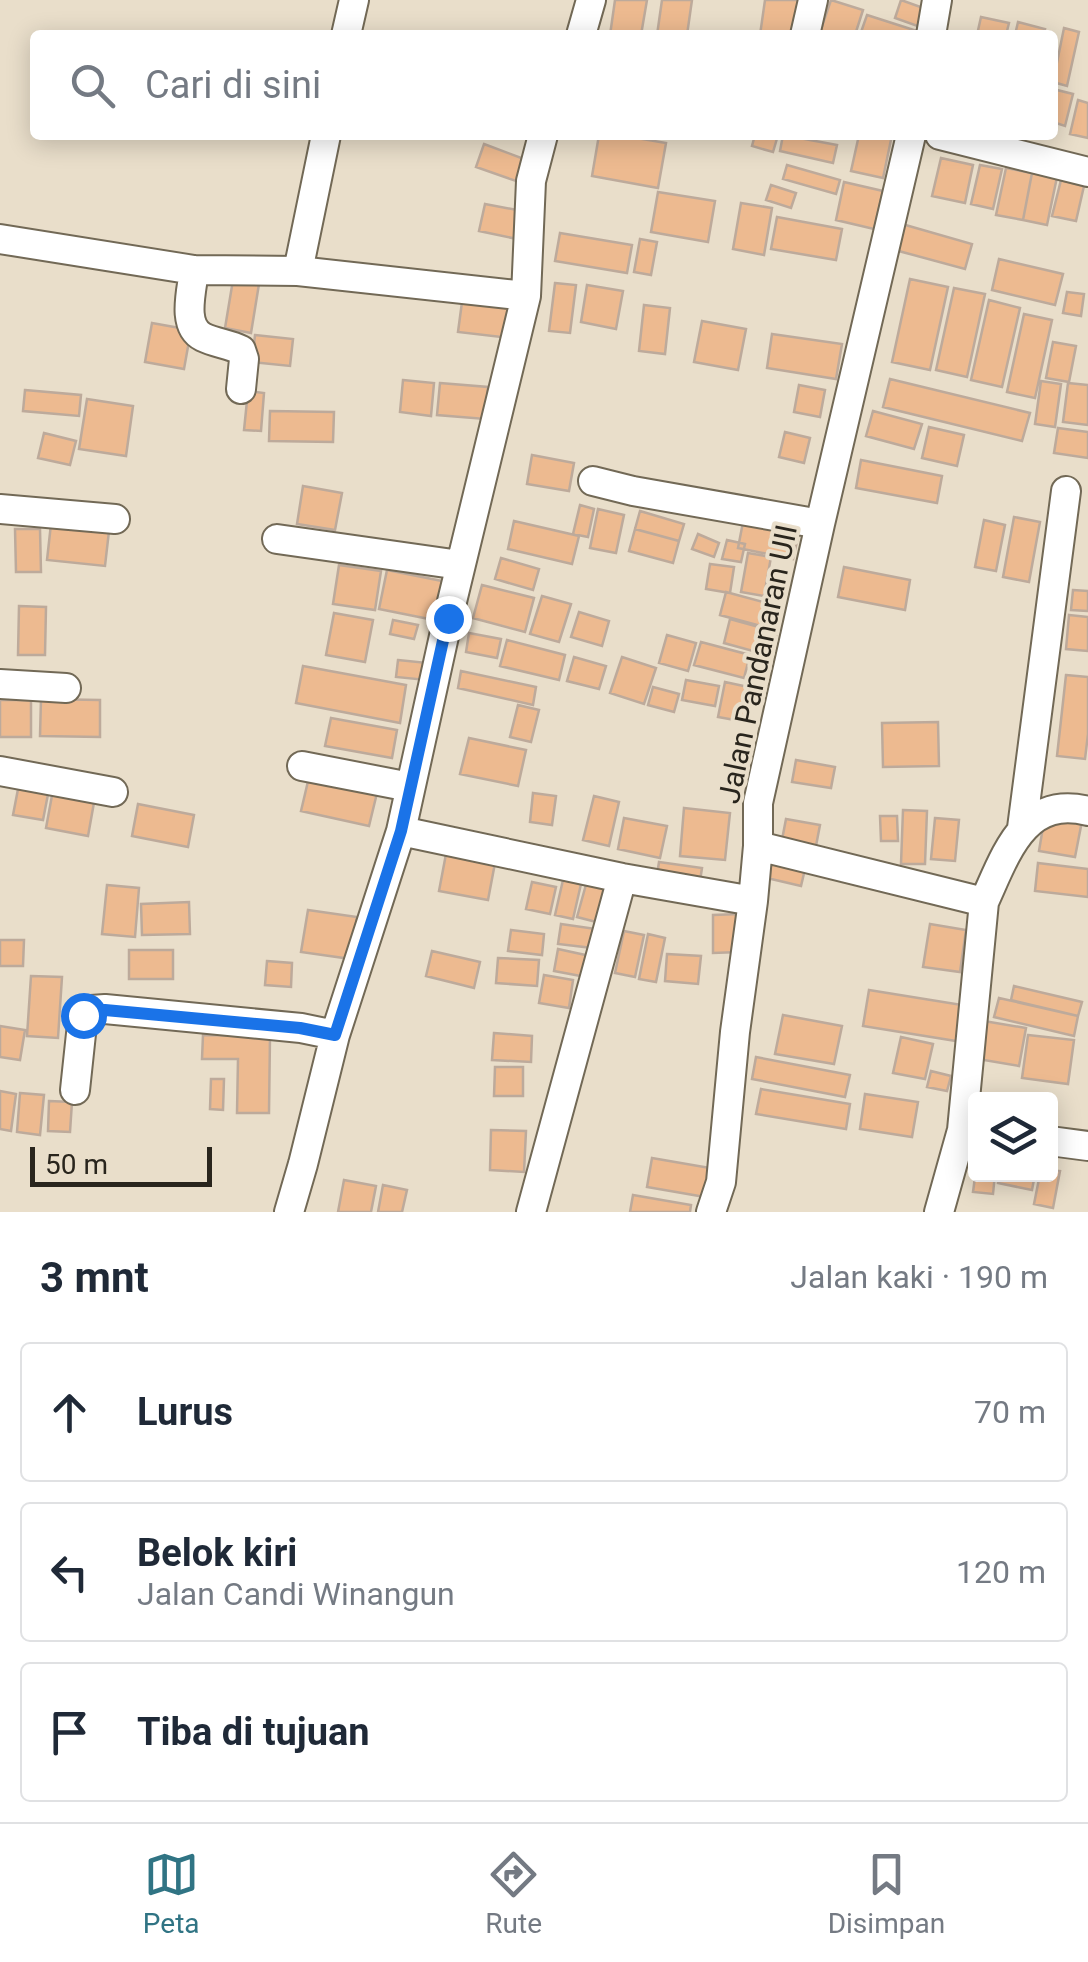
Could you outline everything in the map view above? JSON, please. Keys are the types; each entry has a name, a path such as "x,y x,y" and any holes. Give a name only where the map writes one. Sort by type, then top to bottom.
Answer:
{"street":[{"path":"347,30 354,0"},
{"path":"583,30 591,0"},
{"path":"806,30 813,0"},
{"path":"931,30 937,0"},
{"path":"298,271 325,140"},
{"path":"289,1212 335,1035 401,831 460,565 526,296 531,181 542,140"},
{"name":"Jalan Pandanaran UII","path":"711,1212 722,1182 735,1032 753,901 758,804 910,140"},
{"path":"960,140 1088,172"},
{"path":"0,239 194,270 298,271 526,296"},
{"path":"194,270 189,318 192,330 241,350 241,389"},
{"path":"593,480 820,524"},
{"path":"972,1092 984,902 1022,828 1066,491"},
{"path":"0,509 114,519"},
{"path":"277,539 460,565"},
{"path":"0,684 66,688"},
{"path":"302,766 410,787"},
{"path":"0,771 112,792"},
{"path":"1022,828 1045,812 1072,807 1088,812"},
{"path":"401,831 753,901"},
{"path":"758,846 984,902"},
{"path":"531,1212 622,878"},
{"path":"75,1090 83,1015 91,1010 300,1028 335,1035"},
{"path":"938,1212 968,1134"},
{"path":"1058,1142 1088,1146"}],"building":[{"path":"615,0 647,0 642,30 611,30"},
{"path":"662,0 692,0 688,30 658,30"},
{"path":"765,0 798,0 795,30 761,30"},
{"path":"831,0 863,10 857,30 821,30"},
{"path":"901,0 929,10 923,28 895,18"},
{"path":"867,15 914,30 862,30"},
{"path":"981,17 1009,23 1007,30 978,30"},
{"path":"1018,22 1045,29 1045,30 1016,30"},
{"path":"1064,28 1079,32 1067,86 1058,83"},
{"path":"1058,90 1073,94 1065,126 1058,124"},
{"path":"1078,100 1088,103 1088,138 1070,134"},
{"path":"598,140 666,143 658,188 592,176"},
{"path":"754,140 777,140 773,152 752,146"},
{"path":"782,140 837,145 833,163 780,151"},
{"path":"858,140 891,140 883,178 851,171"},
{"path":"484,144 524,159 516,181 476,167"},
{"path":"941,158 973,165 965,203 932,196"},
{"path":"787,165 840,180 836,194 783,179"},
{"path":"980,165 1002,169 993,209 971,204"},
{"path":"1006,168 1032,173 1023,220 996,215"},
{"path":"1032,173 1057,177 1047,225 1023,220"},
{"path":"1061,180 1084,186 1076,221 1052,216"},
{"path":"844,182 883,191 874,229 836,220"},
{"path":"771,185 796,193 791,208 766,200"},
{"path":"658,192 715,201 708,242 651,232"},
{"path":"741,203 772,208 764,255 733,249"},
{"path":"485,204 522,211 517,239 479,231"},
{"path":"777,217 842,229 836,260 771,249"},
{"path":"902,224 972,244 965,269 895,250"},
{"path":"560,233 632,245 627,273 555,261"},
{"path":"640,239 657,242 651,275 634,272"},
{"path":"999,259 1063,274 1055,305 992,290"},
{"path":"910,279 948,287 930,370 892,362"},
{"path":"233,280 259,284 251,333 225,328"},
{"path":"555,283 576,285 570,333 549,331"},
{"path":"587,285 623,291 616,329 581,322"},
{"path":"954,288 985,294 967,377 936,370"},
{"path":"1067,292 1084,294 1081,316 1063,313"},
{"path":"989,300 1020,308 1002,387 971,380"},
{"path":"462,302 513,308 510,338 458,332"},
{"path":"644,305 670,308 665,354 639,351"},
{"path":"1024,314 1052,320 1035,398 1007,392"},
{"path":"702,321 746,329 738,370 694,362"},
{"path":"152,323 191,330 184,369 145,362"},
{"path":"772,334 842,344 836,379 767,368"},
{"path":"255,335 293,339 290,366 252,362"},
{"path":"1053,342 1076,346 1069,382 1046,378"},
{"path":"890,379 1030,413 1022,441 883,407"},
{"path":"403,380 434,383 431,416 400,412"},
{"path":"1041,381 1061,384 1055,427 1035,424"},
{"path":"440,383 488,387 485,419 437,415"},
{"path":"1068,383 1088,385 1088,425 1063,422"},
{"path":"799,385 825,390 820,417 794,412"},
{"path":"25,390 81,395 79,416 23,411"},
{"path":"248,391 264,393 261,431 244,430"},
{"path":"87,399 133,406 126,456 79,449"},
{"path":"270,411 334,412 333,442 269,441"},
{"path":"873,411 922,424 914,449 866,436"},
{"path":"929,427 964,435 957,466 922,458"},
{"path":"1058,428 1088,432 1088,458 1054,453"},
{"path":"785,432 810,438 804,463 779,457"},
{"path":"44,433 76,441 70,465 38,458"},
{"path":"532,455 574,463 569,491 527,484"},
{"path":"861,460 942,476 937,503 856,488"},
{"path":"303,486 342,493 335,530 297,524"},
{"path":"580,505 594,509 588,537 573,534"},
{"path":"598,509 624,515 616,553 590,548"},
{"path":"640,511 684,524 679,541 635,529"},
{"path":"744,517 800,528 793,559 738,548"},
{"path":"1014,517 1040,522 1029,582 1003,577"},
{"path":"984,520 1005,525 996,571 975,567"},
{"path":"514,521 579,536 572,564 508,549"},
{"path":"51,524 109,531 105,566 47,560"},
{"path":"15,529 40,529 41,572 16,572"},
{"path":"635,529 679,541 673,563 629,551"},
{"path":"698,534 719,543 714,557 692,549"},
{"path":"727,540 745,544 741,562 722,559"},
{"path":"748,553 771,557 764,596 741,592"},
{"path":"501,558 539,569 533,590 495,579"},
{"path":"710,564 734,567 730,593 706,589"},
{"path":"339,565 381,571 375,610 333,604"},
{"path":"844,567 910,580 905,610 838,597"},
{"path":"387,570 447,582 439,621 379,609"},
{"path":"482,585 534,598 525,632 473,618"},
{"path":"1073,590 1088,591 1088,611 1071,610"},
{"path":"726,592 774,605 768,628 720,615"},
{"path":"542,596 571,604 559,642 530,634"},
{"path":"19,606 46,607 45,655 18,655"},
{"path":"579,612 609,621 602,646 571,637"},
{"path":"334,613 373,620 365,662 326,655"},
{"path":"1069,615 1088,617 1088,651 1066,649"},
{"path":"730,619 777,632 771,656 724,643"},
{"path":"393,620 418,625 414,639 390,634"},
{"path":"469,633 501,639 497,658 466,652"},
{"path":"667,635 696,643 688,671 659,663"},
{"path":"507,640 565,655 559,680 500,666"},
{"path":"701,642 750,655 744,678 694,665"},
{"path":"574,657 606,666 599,689 567,681"},
{"path":"622,657 656,668 644,704 610,693"},
{"path":"398,660 428,663 426,680 396,677"},
{"path":"303,666 406,685 400,723 296,703"},
{"path":"461,671 536,687 533,705 458,688"},
{"path":"1066,675 1088,677 1085,759 1057,756"},
{"path":"686,680 719,686 715,706 682,700"},
{"path":"725,682 753,688 746,722 718,717"},
{"path":"653,687 679,694 674,712 648,705"},
{"path":"41,699 100,700 100,737 40,736"},
{"path":"0,700 31,700 31,737 0,737"},
{"path":"518,705 539,710 531,742 510,737"},
{"path":"331,718 397,730 392,758 325,746"},
{"path":"938,722 939,766 883,767 882,723"},
{"path":"469,738 526,750 518,786 460,774"},
{"path":"796,760 835,767 831,788 792,782"},
{"path":"309,777 377,793 369,826 301,811"},
{"path":"19,784 49,789 43,820 13,815"},
{"path":"53,790 95,797 88,836 46,828"},
{"path":"533,793 556,796 552,825 530,822"},
{"path":"594,796 619,802 609,846 583,840"},
{"path":"138,804 194,815 188,847 132,836"},
{"path":"684,808 730,813 725,860 680,856"},
{"path":"903,810 927,811 925,864 901,864"},
{"path":"1045,815 1082,821 1075,857 1039,851"},
{"path":"880,816 897,816 898,841 881,841"},
{"path":"624,818 667,826 660,858 618,849"},
{"path":"935,818 959,820 955,861 931,859"},
{"path":"786,819 820,825 815,851 781,845"},
{"path":"446,854 495,863 488,900 439,891"},
{"path":"772,857 806,865 801,886 767,878"},
{"path":"659,862 702,868 700,881 657,875"},
{"path":"1038,863 1088,869 1088,897 1035,891"},
{"path":"563,880 581,884 573,919 555,915"},
{"path":"587,881 615,888 604,924 577,917"},
{"path":"532,882 556,887 550,914 526,909"},
{"path":"107,885 139,888 135,937 102,934"},
{"path":"189,902 190,934 142,935 141,904"},
{"path":"308,910 357,917 351,959 301,952"},
{"path":"739,914 739,952 713,953 713,915"},
{"path":"561,924 596,929 593,948 558,944"},
{"path":"930,924 966,930 960,972 923,967"},
{"path":"511,930 544,934 542,955 508,951"},
{"path":"624,931 644,935 635,977 615,973"},
{"path":"648,934 665,938 656,982 639,979"},
{"path":"0,940 24,940 23,966 0,966"},
{"path":"558,949 590,956 586,977 554,971"},
{"path":"129,950 173,950 173,979 129,979"},
{"path":"432,951 480,962 474,988 426,976"},
{"path":"667,954 701,956 698,984 665,981"},
{"path":"498,958 539,960 537,986 496,983"},
{"path":"267,961 292,963 291,987 265,985"},
{"path":"544,975 573,980 569,1008 539,1003"},
{"path":"31,976 62,977 58,1038 27,1036"},
{"path":"1014,986 1082,1002 1078,1016 1011,1000"},
{"path":"869,990 962,1005 956,1041 863,1026"},
{"path":"999,998 1078,1016 1074,1036 994,1017"},
{"path":"783,1015 842,1026 834,1064 775,1054"},
{"path":"978,1020 1026,1028 1019,1066 972,1058"},
{"path":"0,1026 25,1030 20,1060 0,1057"},
{"path":"494,1033 532,1036 531,1062 492,1060"},
{"path":"203,1035 270,1036 269,1113 237,1113 238,1059 202,1059"},
{"path":"1028,1035 1074,1040 1068,1084 1022,1078"},
{"path":"901,1037 933,1044 925,1079 893,1073"},
{"path":"756,1057 850,1075 845,1097 752,1079"},
{"path":"495,1067 523,1067 523,1096 494,1096"},
{"path":"931,1071 951,1076 947,1091 927,1087"},
{"path":"211,1079 224,1079 223,1110 210,1109"},
{"path":"761,1089 850,1104 846,1129 756,1114"},
{"path":"0,1091 16,1094 11,1131 0,1129"},
{"path":"20,1093 44,1095 40,1135 17,1132"},
{"path":"865,1094 918,1102 912,1137 860,1129"},
{"path":"49,1101 72,1102 70,1132 48,1131"},
{"path":"491,1130 526,1131 524,1172 490,1170"},
{"path":"652,1158 710,1168 705,1197 647,1187"},
{"path":"344,1180 376,1186 371,1212 338,1212"},
{"path":"974,1182 994,1182 993,1194 973,1192"},
{"path":"998,1182 1034,1182 1032,1190"},
{"path":"1038,1182 1058,1182 1053,1208 1034,1204"},
{"path":"383,1185 407,1190 402,1212 378,1212"},
{"path":"633,1195 691,1205 690,1212 630,1212"}],"route":[{"path":"83,1015 91,1010 105,1010 300,1028 335,1035 401,831 448,618"}]}
